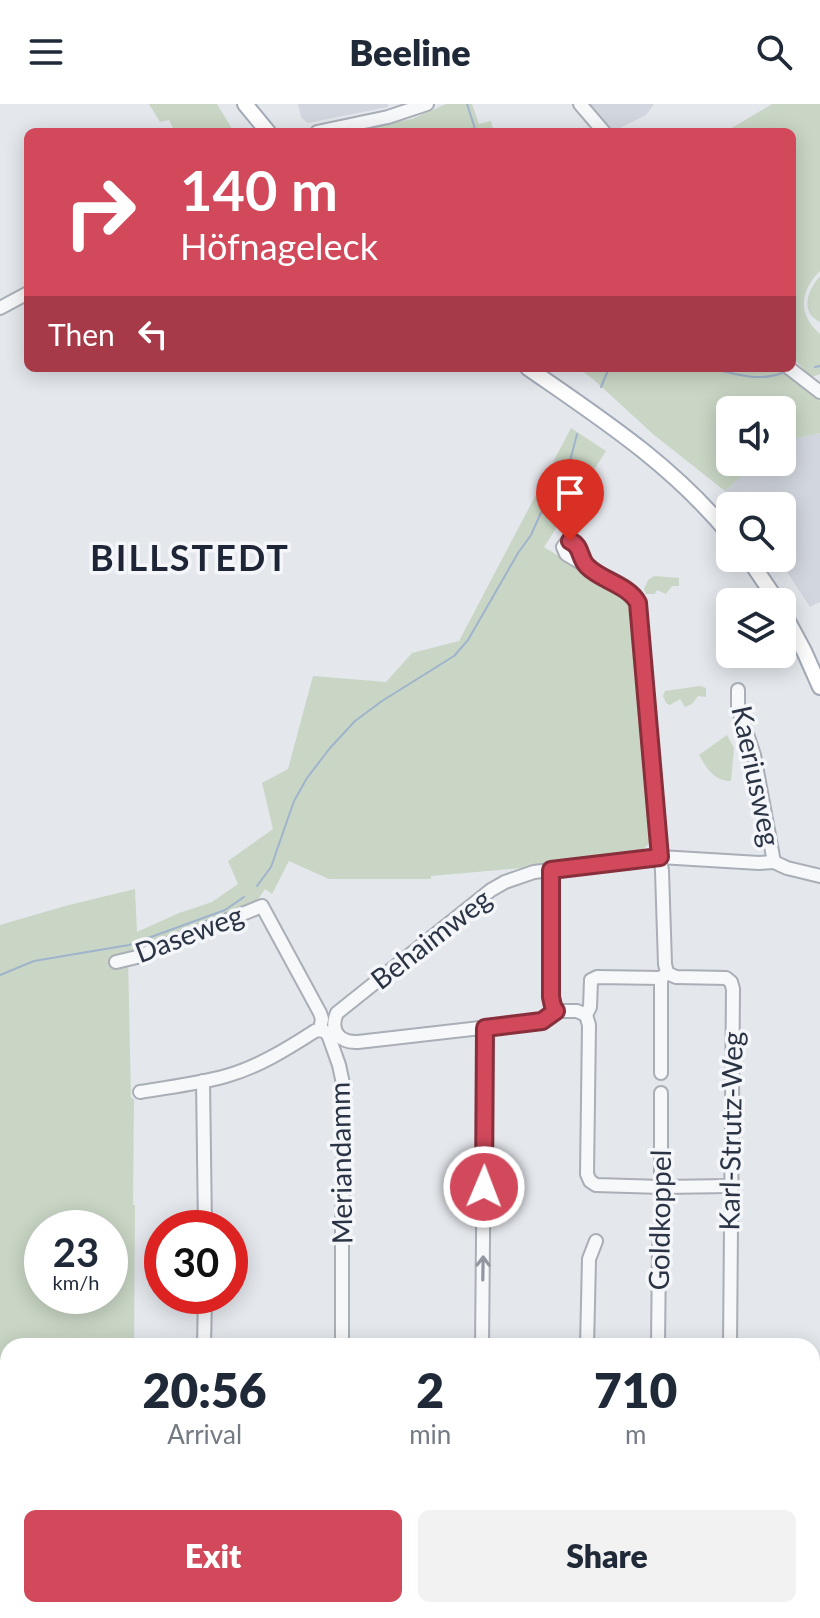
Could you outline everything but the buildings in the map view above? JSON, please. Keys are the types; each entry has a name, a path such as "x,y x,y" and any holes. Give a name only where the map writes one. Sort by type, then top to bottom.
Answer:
{"main road":[{"path":"245,104 265,128"},
{"path":"534,372 657,461 716,520"},
{"path":"796,636 820,687"}],"street":[{"path":"336,128 412,111 427,104"},
{"path":"580,104 601,128"},
{"path":"0,308 24,295"},
{"path":"794,372 820,392"},
{"path":"586,566 630,593 638,603 662,871 667,973"},
{"name":"Kaeriusweg","path":"738,690 738,707 754,755 774,862"},
{"path":"556,1011 551,997 551,870 660,857 774,862 820,876"},
{"name":"Behaimweg","path":"485,1028 346,1042 337,1033 334,1023 337,1013 491,890 521,876 551,870"},
{"name":"Daseweg","path":"116,962 137,957 262,906"},
{"name":"Meriandamm","path":"262,906 320,1013 320,1030 326,1032 334,1049 343,1080 342,1338"},
{"path":"667,973 661,978 594,978 590,985 590,1007 586,1015 589,1025 587,1174 596,1185 730,1186"},
{"path":"661,1073 661,978 667,973"},
{"name":"Karl-Strutz-Weg","path":"667,973 676,977 726,978 733,989 730,1338"},
{"path":"482,1338 485,1028 542,1021 556,1011 577,1011 586,1015"},
{"path":"140,1092 225,1076 254,1066 320,1030"},
{"path":"203,1081 205,1210"},
{"name":"Goldkoppel","path":"658,1338 663,1200 661,1093"},
{"path":"587,1338 589,1259 596,1241"},
{"path":"204,1338 205,1314"}],"shaded area":[{"path":"298,104 388,104 388,107 308,123 301,117"},
{"path":"590,104 654,104 646,115 620,128 611,128"},
{"path":"820,433 820,602 810,607 787,572 796,572 796,492 725,491 741,476 796,476 796,438"}],"green space":[{"path":"149,104 217,104 232,128 173,128 169,120 160,122"},
{"path":"446,104 472,104 479,124 491,121 493,128 367,128 412,119"},
{"path":"772,104 820,104 820,271 808,287 804,303 808,319 820,334 820,374 812,377 796,362 796,128 732,128"},
{"path":"820,276 820,322 809,313 808,300"},
{"path":"583,372 787,372 820,401 820,433 796,438 796,396 716,396 716,476 741,476 725,491 654,435"},
{"path":"571,428 606,451 544,547 627,598 634,609 652,840 641,852 431,876 431,879 329,879 289,861 272,894 265,889 253,907 128,956 131,1098 134,1099 134,1338 0,1338 0,925 135,889 137,932 212,902 238,884 228,861 273,829 262,783 288,769 313,676 386,682 412,653 459,641"},
{"path":"654,576 679,578 679,586 672,586 666,594 657,590 655,594 646,594 644,589 648,580"},
{"path":"700,686 706,688 706,697 698,696 685,707 680,699 670,705 666,703 663,696 665,691"},
{"path":"727,735 734,748 731,781 716,776 699,755"}],"waterway":[{"path":"467,104 475,128"},
{"path":"815,367 820,366"},
{"path":"601,387 607,372"},
{"path":"726,372 755,377 782,373"},
{"path":"257,886 271,867 294,801 330,748 355,721 454,656 468,640 531,535 544,506 560,484 569,465 577,434"},
{"path":"0,975 34,961 129,945 225,910 244,897"}],"district":[{"name":"BILLSTEDT","path":"190,558"}],"route":[{"path":"484,1187 485,1028 542,1021 556,1011 551,997 551,870 660,857 638,603 630,593 586,566 578,545 570,541"}]}
